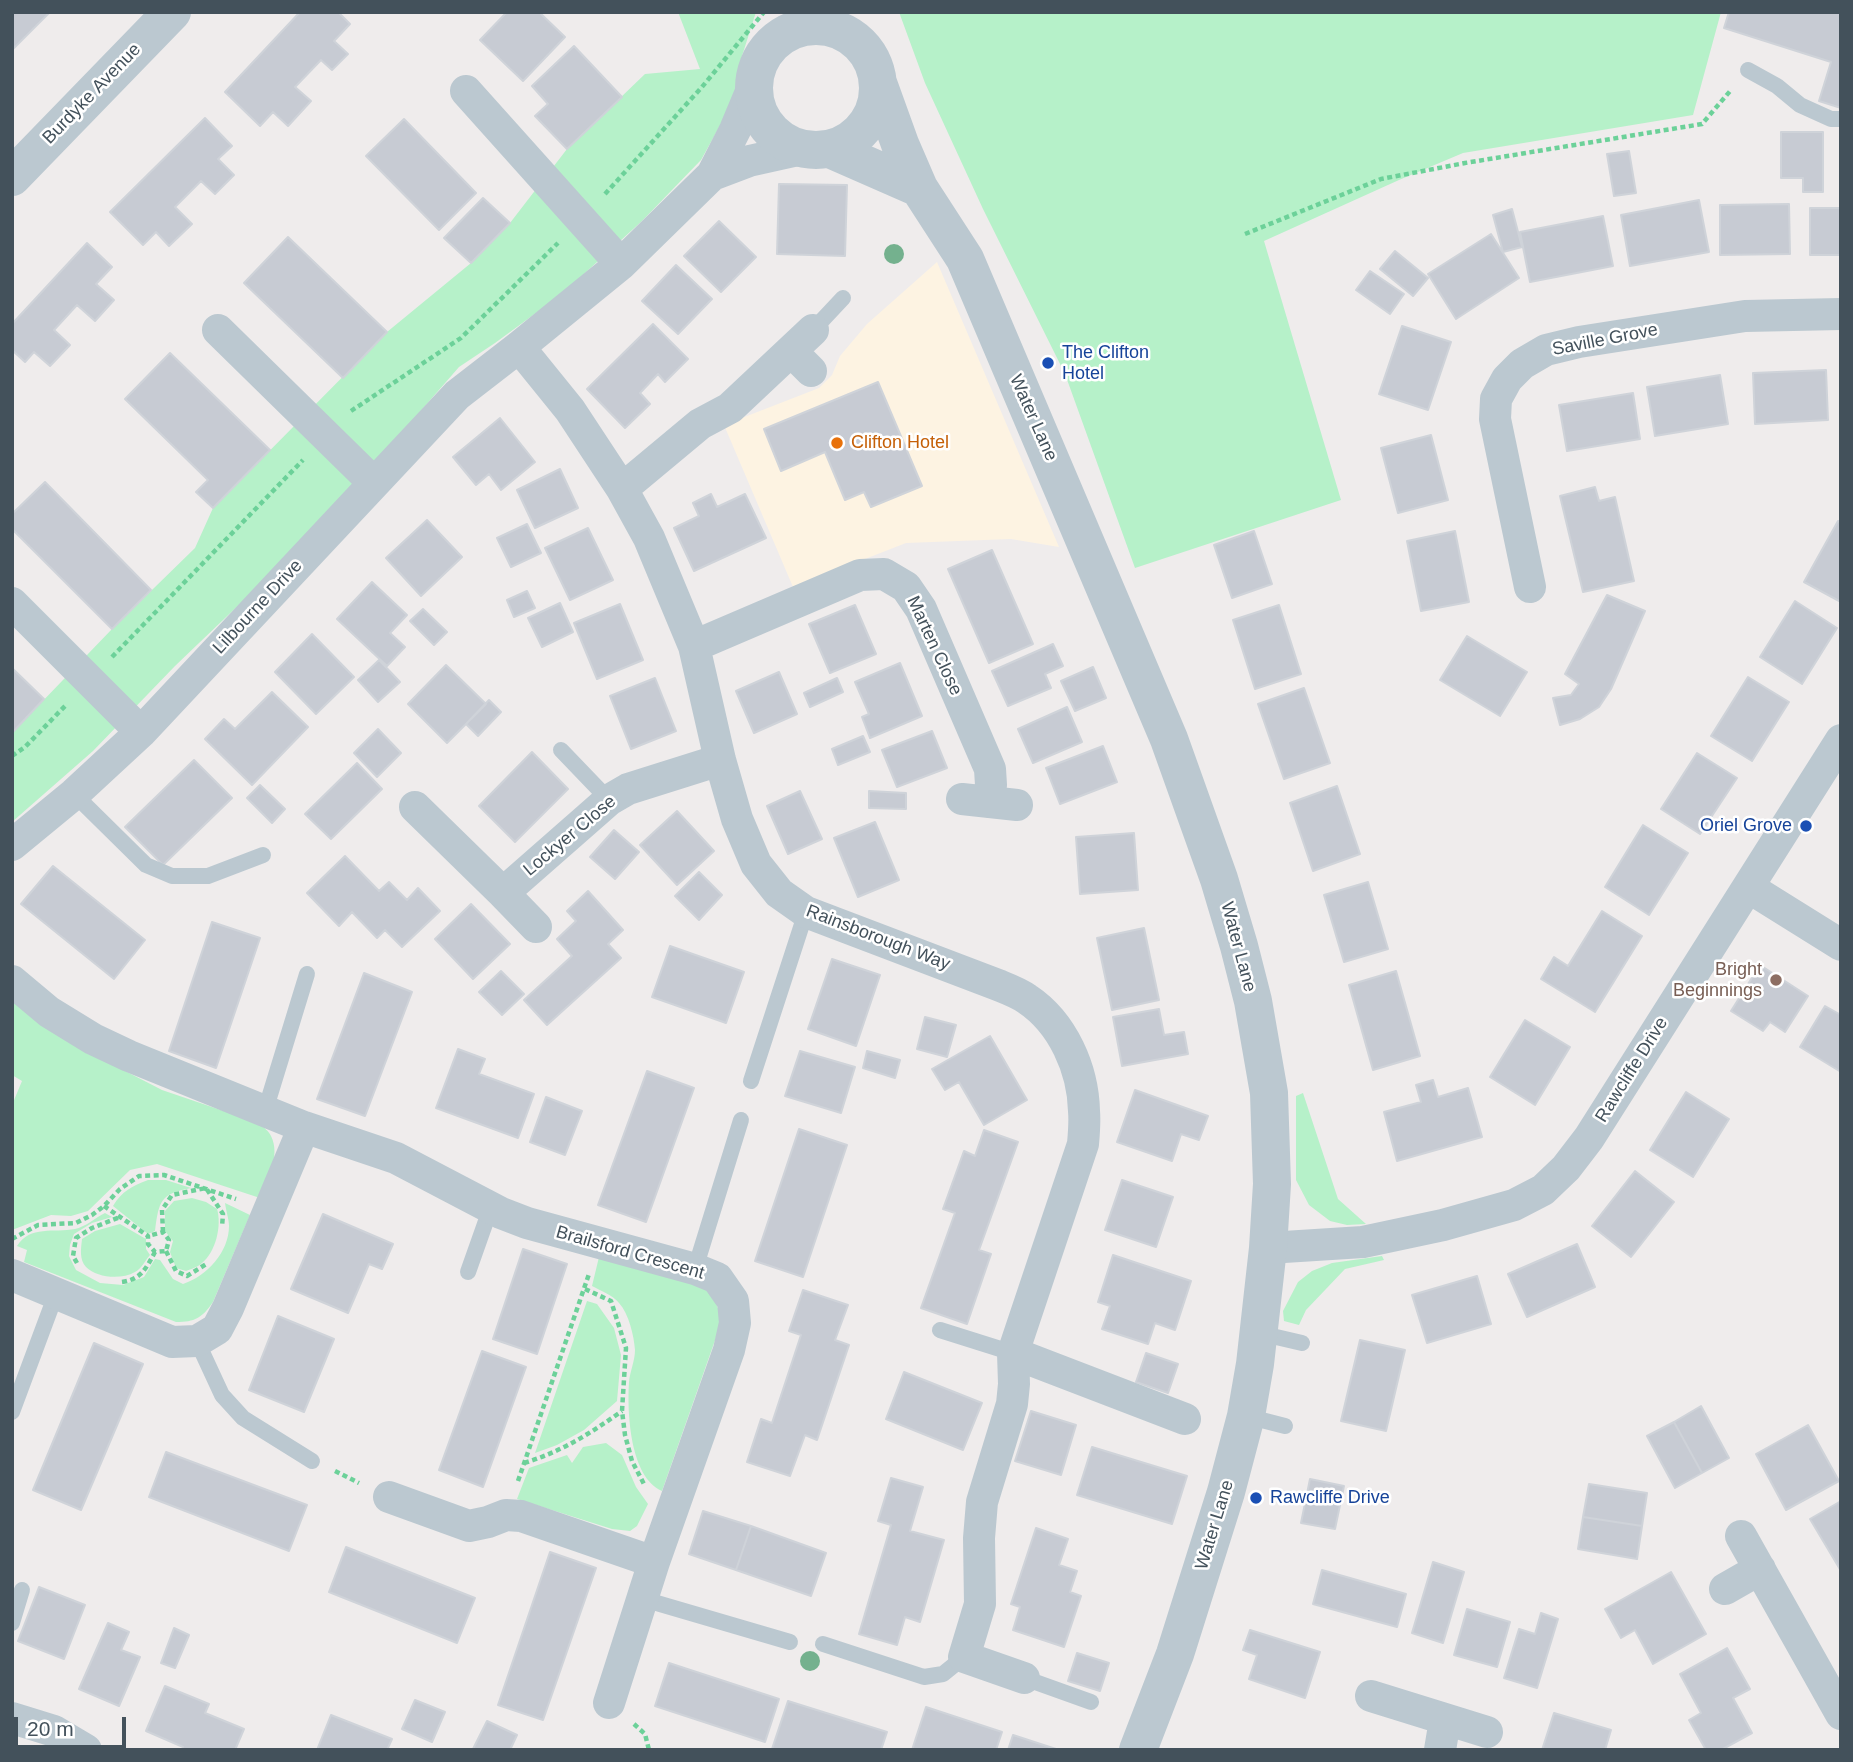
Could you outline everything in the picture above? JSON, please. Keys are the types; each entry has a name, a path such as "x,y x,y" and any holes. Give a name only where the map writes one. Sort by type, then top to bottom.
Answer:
{"street":[{"name":"Burdyke Avenue","path":"12,177 172,12"},
{"path":"817,149 846,142 861,132 877,101 876,69 842,12"},
{"path":"863,46 850,35 820,25 789,31 777,22 755,74 755,104 762,120 773,133 787,143 817,149 919,188"},
{"name":"Water Lane","path":"878,83 919,188 965,259 1169,739 1219,879 1239,946 1269,1093 1272,1184 1268,1248 1259,1334 1246,1416 1226,1492 1179,1641 1139,1750"},
{"name":"Lilbourne Drive","path":"12,845 74,794 141,732 457,395 621,264 712,175 753,87"},
{"path":"466,91 621,264"},
{"name":"Lilbourne Drive","path":"712,175 749,161 817,149"},
{"name":"Saville Grove","path":"1530,587 1495,419 1496,399 1507,379 1522,364 1546,350 1579,342 1686,325 1745,316 1841,314"},
{"path":"218,330 374,483"},
{"name":"Rainsborough Way","path":"519,347 570,410 622,489 649,538 694,646 720,760 737,819 757,863 779,892 806,912 1028,999 1050,1019 1063,1037 1079,1074 1084,1109 1083,1144 1013,1353 1012,1404 982,1502 979,1538 980,1604 964,1657"},
{"path":"622,489 700,424 730,408 805,351"},
{"name":"Marten Close","path":"694,646 860,575 884,574 906,587 921,609 990,769 989,802"},
{"path":"12,603 141,732"},
{"name":"Rawcliffe Drive","path":"1268,1248 1363,1242 1443,1225 1514,1205 1543,1190 1566,1168 1589,1138 1841,740"},
{"name":"Lockyer Close","path":"503,893 609,800 628,789 720,760"},
{"path":"415,807 536,927"},
{"path":"1748,887 1841,945"},
{"name":"Brailsford Crescent","path":"12,981 49,1012 93,1039 141,1061 304,1127 396,1158 527,1223 695,1269 717,1278 733,1301 735,1323 729,1350 654,1562 609,1703"},
{"path":"12,1275 172,1342 197,1341 217,1329 223,1318 304,1127"},
{"path":"1013,1353 1185,1419"},
{"path":"389,1497 469,1525 506,1515 521,1516 654,1562"},
{"path":"1741,1536 1841,1714"},
{"path":"1726,1589 1760,1569"},
{"path":"964,1657 1024,1678"},
{"path":"1371,1696 1443,1735 1487,1732"},
{"path":"12,1718 54,1731 86,1750"}],"lane":[{"path":"1748,71 1777,86 1800,105 1831,119 1841,119"},
{"path":"805,351 843,298"},
{"path":"561,750 609,800"},
{"path":"74,794 146,865 172,876 208,876 263,855"},
{"path":"751,1080 806,912"},
{"path":"265,1111 307,974"},
{"path":"695,1269 741,1121"},
{"path":"468,1272 491,1207"},
{"path":"12,1412 56,1294"},
{"path":"940,1330 1013,1353"},
{"path":"1259,1334 1302,1343"},
{"path":"197,1341 222,1395 243,1418 312,1461"},
{"path":"1246,1416 1285,1426"},
{"path":"12,1623 22,1590"},
{"path":"643,1599 790,1642"},
{"path":"823,1644 924,1677 943,1674 964,1657"},
{"path":"1024,1678 1091,1702"}],"path":[{"path":"12,756 25,747 90,681 353,408 461,338 581,220 702,87 777,22"},
{"path":"1245,234 1381,179 1702,124 1748,71"},
{"path":"12,1239 38,1225 76,1223 92,1215 120,1189 139,1176 164,1175 268,1211"},
{"path":"206,1188 223,1214 222,1227"},
{"path":"206,1188 172,1195 162,1210 163,1232 169,1240 166,1251 176,1271 187,1276 207,1264 212,1256"},
{"path":"103,1206 148,1236 163,1232"},
{"path":"81,1269 73,1256 76,1238 92,1228 120,1217"},
{"path":"148,1236 148,1244 155,1252"},
{"path":"506,1515 599,1243"},
{"path":"155,1252 166,1251"},
{"path":"115,1282 126,1282 142,1274 155,1252"},
{"path":"585,1289 611,1301 626,1348 622,1411 632,1461 648,1491 674,1506"},
{"path":"524,1463 567,1446 622,1411"},
{"path":"312,1461 389,1497"}],"shaded area":[{"path":"937,262 1059,547 1011,539 906,543 793,587 724,425 819,388 832,375 840,356 867,324"}],"green space":[{"path":"678,12 756,12 742,56 733,102 701,160 642,221 562,294 459,367 269,576 175,666 93,751 12,822 12,733 195,548 213,508 387,332 471,263 510,223 567,149 645,74 700,69"},
{"path":"899,12 1721,12 1693,115 1463,153 1264,241 1341,500 1135,568 1065,374 983,209 925,83"},
{"path":"12,998 65,1040 162,1090 259,1123 270,1134 274,1144 272,1167 260,1198 157,1164 130,1170 88,1211 71,1216 51,1215 12,1230 12,1105 22,1081 12,1075"},
{"path":"1303,1093 1338,1199 1366,1224 1347,1225 1330,1221 1309,1205 1296,1180 1296,1096"},
{"path":"148,1180 166,1180 191,1188 167,1196 160,1206 155,1231 148,1234 113,1206 128,1190"},
{"path":"192,1198 217,1209 218,1230 207,1258 199,1266 186,1271 176,1268 170,1252 173,1241 165,1231 165,1211 174,1201"},
{"path":"225,1203 250,1215 213,1302 205,1312 188,1321 176,1322 24,1262 27,1250 17,1246 22,1239 36,1232 79,1228 105,1213 112,1217 92,1223 74,1234 69,1256 76,1270 100,1283 123,1285 144,1277 155,1259 160,1260 173,1279 183,1284 208,1269 221,1254 229,1226"},
{"path":"120,1224 146,1239 146,1249 150,1255 139,1269 129,1275 109,1277 96,1274 82,1261 82,1239 95,1231"},
{"path":"1382,1256 1384,1260 1345,1269 1306,1310 1299,1325 1284,1321 1283,1311 1298,1282 1312,1271 1332,1263"},
{"path":"599,1257 706,1287 719,1311 719,1329 662,1491 651,1484 637,1459 630,1426 630,1378 635,1354 633,1338 623,1308 610,1295 592,1286"},
{"path":"587,1301 597,1304 614,1328 621,1355 617,1401 584,1430 557,1445 535,1453"},
{"path":"606,1443 622,1455 636,1487 648,1504 637,1526 630,1531 612,1529 517,1499 529,1468 567,1455 572,1463 583,1447"}],"building":[{"path":"12,12 50,12 12,50"},
{"path":"300,12 338,12 350,24 334,41 348,54 332,70 321,60 295,87 311,101 288,126 273,112 260,126 225,92"},
{"path":"507,12 539,12 565,37 523,81 480,40"},
{"path":"1729,12 1841,12 1841,108 1819,101 1831,62 1724,28"},
{"path":"574,46 622,97 567,149 535,116 548,104 532,86"},
{"path":"205,118 232,146 218,159 234,175 215,194 201,181 175,207 192,224 169,246 156,232 143,245 110,212"},
{"path":"404,119 476,193 439,230 366,156"},
{"path":"1781,132 1823,132 1823,192 1803,192 1803,178 1781,178"},
{"path":"1629,151 1636,193 1614,196 1607,154"},
{"path":"779,184 847,185 845,256 777,254"},
{"path":"483,198 510,223 471,263 444,238"},
{"path":"1699,200 1709,252 1630,266 1621,215"},
{"path":"1789,204 1790,254 1720,255 1720,205"},
{"path":"1810,208 1841,208 1841,255 1810,255"},
{"path":"1512,209 1522,247 1503,252 1493,215"},
{"path":"1603,216 1613,266 1530,282 1520,232"},
{"path":"719,221 756,257 721,292 684,256"},
{"path":"1491,234 1519,278 1456,319 1428,274"},
{"path":"288,237 387,332 343,378 244,283"},
{"path":"87,243 112,267 96,284 114,300 95,321 77,305 54,330 70,345 50,366 34,352 25,362 12,350 12,324"},
{"path":"1395,251 1428,278 1413,296 1380,269"},
{"path":"676,265 712,299 678,334 642,301"},
{"path":"1370,271 1404,294 1390,314 1356,290"},
{"path":"653,324 688,359 665,382 658,374 640,393 650,404 625,428 587,389"},
{"path":"1402,326 1451,342 1428,410 1379,394"},
{"path":"170,353 270,450 213,508 196,492 208,480 125,399"},
{"path":"1826,370 1828,420 1755,424 1753,373"},
{"path":"1720,375 1728,424 1655,436 1647,387"},
{"name":"Clifton Hotel","path":"878,382 922,486 871,507 864,492 845,500 825,452 781,471 764,429"},
{"path":"1633,393 1640,439 1567,451 1559,405"},
{"path":"500,418 535,462 501,490 489,474 476,485 453,457"},
{"path":"1431,435 1448,500 1398,513 1381,448"},
{"path":"560,469 578,508 535,528 517,490"},
{"path":"45,482 151,590 112,629 12,529 12,514"},
{"path":"1595,487 1599,501 1615,497 1634,581 1583,592 1560,496"},
{"path":"711,494 717,507 745,494 766,538 694,571 674,528 699,516 693,503"},
{"path":"427,520 462,557 421,596 386,558"},
{"path":"1838,521 1841,522 1841,602 1804,582"},
{"path":"527,524 541,553 511,567 497,538"},
{"path":"588,528 613,580 570,600 545,548"},
{"path":"1254,531 1272,584 1232,598 1214,545"},
{"path":"1455,531 1469,602 1421,611 1407,541"},
{"path":"992,550 1033,644 989,663 948,569"},
{"path":"372,582 407,615 390,633 405,647 387,666 337,619"},
{"path":"527,591 535,608 514,617 507,600"},
{"path":"1607,595 1645,611 1611,689 1599,707 1580,719 1560,725 1553,698 1571,695 1579,684 1565,674"},
{"path":"1795,601 1837,628 1802,684 1760,657"},
{"path":"560,603 573,632 542,647 528,618"},
{"path":"620,604 643,660 597,679 574,623"},
{"path":"855,605 876,654 830,673 809,624"},
{"path":"1279,605 1301,674 1255,689 1233,620"},
{"path":"423,609 447,632 434,645 410,621"},
{"path":"312,634 354,677 316,714 275,672"},
{"path":"1467,636 1527,672 1500,716 1440,680"},
{"path":"1053,644 1063,666 1045,674 1051,688 1008,706 992,671"},
{"path":"379,660 400,682 378,702 358,680"},
{"path":"900,663 922,716 870,738 862,717 869,714 855,682"},
{"path":"446,665 486,704 447,743 408,704"},
{"path":"1093,667 1106,698 1075,711 1061,681"},
{"path":"12,668 44,699 12,733"},
{"path":"779,672 797,714 754,733 736,691"},
{"path":"1748,677 1789,702 1752,761 1711,736"},
{"path":"655,678 676,731 631,749 610,696"},
{"path":"837,678 843,692 810,707 804,693"},
{"path":"1304,688 1330,763 1284,779 1258,704"},
{"path":"272,692 308,727 252,785 205,739 224,719 235,729"},
{"path":"489,700 501,712 478,736 466,724"},
{"path":"1067,707 1082,742 1033,763 1018,729"},
{"path":"378,729 401,753 377,777 354,753"},
{"path":"932,731 947,768 897,787 882,750"},
{"path":"863,736 870,752 838,765 832,749"},
{"path":"1103,746 1117,782 1060,804 1046,768"},
{"path":"532,752 568,789 515,842 479,806"},
{"path":"1697,753 1737,778 1700,834 1661,809"},
{"path":"194,760 232,798 163,865 125,827"},
{"path":"357,763 382,789 331,839 305,814"},
{"path":"260,785 285,809 272,823 247,798"},
{"path":"1337,786 1360,854 1313,871 1290,803"},
{"path":"800,791 822,839 788,854 767,806"},
{"path":"869,791 906,793 906,809 869,808"},
{"path":"677,811 714,851 677,885 640,845"},
{"path":"875,822 899,880 858,897 834,838"},
{"path":"1643,825 1688,853 1649,915 1605,887"},
{"path":"614,830 639,852 615,879 590,857"},
{"path":"1134,833 1138,890 1080,894 1076,837"},
{"path":"345,856 379,891 389,882 407,900 418,888 440,911 402,947 385,930 377,938 352,912 339,926 307,893"},
{"path":"53,866 145,940 114,979 21,904"},
{"path":"699,872 722,895 699,920 675,896"},
{"path":"1368,882 1388,949 1344,962 1324,895"},
{"path":"588,891 623,930 608,944 621,958 547,1025 524,1000 572,956 557,939 576,921 567,911"},
{"path":"471,904 510,944 473,979 435,939"},
{"path":"1602,911 1642,936 1595,1012 1541,979 1554,957 1568,966"},
{"path":"212,922 260,938 216,1068 169,1051"},
{"path":"1144,928 1159,1000 1112,1010 1097,938"},
{"path":"670,946 744,972 726,1023 652,997"},
{"path":"832,959 880,975 856,1046 808,1029"},
{"path":"1760,965 1808,996 1785,1032 1770,1022 1763,1031 1731,1011"},
{"path":"501,971 524,994 502,1015 479,992"},
{"path":"1396,971 1420,1056 1373,1070 1349,985"},
{"path":"364,973 412,992 365,1116 317,1099"},
{"path":"1825,1006 1841,1015 1841,1072 1800,1047"},
{"path":"1159,1009 1164,1035 1184,1032 1188,1054 1122,1066 1113,1017"},
{"path":"925,1017 956,1025 947,1057 917,1049"},
{"path":"1525,1020 1570,1047 1535,1105 1490,1077"},
{"path":"990,1036 1027,1100 984,1125 959,1082 945,1090 932,1069"},
{"path":"458,1049 485,1059 479,1074 534,1094 518,1138 436,1108"},
{"path":"800,1051 855,1067 841,1113 785,1096"},
{"path":"867,1051 900,1060 895,1078 863,1068"},
{"path":"647,1071 694,1088 646,1222 598,1205"},
{"path":"1433,1080 1438,1097 1468,1088 1482,1137 1397,1161 1384,1112 1421,1102 1416,1085"},
{"path":"1135,1090 1208,1116 1199,1140 1181,1134 1172,1161 1117,1142"},
{"path":"1686,1092 1729,1119 1693,1177 1650,1150"},
{"path":"546,1097 582,1111 565,1155 530,1142"},
{"path":"799,1129 847,1145 803,1277 755,1261"},
{"path":"984,1130 1018,1142 979,1250 991,1254 967,1324 921,1308 955,1213 943,1209 964,1151 975,1156"},
{"path":"1635,1171 1674,1202 1631,1257 1592,1226"},
{"path":"1122,1180 1173,1197 1156,1247 1105,1230"},
{"path":"323,1214 393,1244 382,1269 369,1264 348,1313 291,1289"},
{"path":"1577,1244 1595,1287 1527,1317 1508,1274"},
{"path":"523,1249 567,1264 537,1354 493,1339"},
{"path":"1113,1255 1191,1281 1175,1330 1155,1323 1148,1344 1102,1329 1110,1306 1098,1302"},
{"path":"1477,1276 1491,1324 1427,1343 1412,1295"},
{"path":"803,1290 848,1305 835,1340 849,1345 817,1440 805,1435 790,1476 747,1462 761,1419 772,1423 801,1335 789,1331"},
{"path":"278,1316 334,1339 304,1412 249,1390"},
{"path":"1360,1340 1405,1350 1386,1431 1341,1421"},
{"path":"94,1343 143,1364 81,1510 33,1490"},
{"path":"482,1351 526,1367 483,1487 439,1470"},
{"path":"1146,1353 1178,1364 1168,1393 1136,1382"},
{"path":"904,1372 982,1403 963,1450 886,1419"},
{"path":"1701,1406 1729,1458 1702,1473 1674,1422"},
{"path":"1031,1411 1076,1425 1061,1475 1015,1461"},
{"path":"1674,1422 1702,1473 1675,1488 1647,1436"},
{"path":"1808,1425 1839,1481 1786,1510 1756,1454"},
{"path":"1092,1447 1187,1476 1172,1524 1077,1495"},
{"path":"166,1452 307,1505 289,1551 149,1497"},
{"path":"891,1478 923,1487 910,1531 944,1540 920,1622 905,1617 897,1645 859,1634 891,1525 878,1521"},
{"path":"1310,1479 1344,1486 1335,1529 1301,1523"},
{"path":"1589,1484 1647,1493 1642,1526 1583,1517"},
{"path":"1841,1501 1841,1571 1810,1519"},
{"path":"703,1511 751,1526 736,1570 689,1554"},
{"path":"1583,1517 1642,1526 1637,1559 1578,1549"},
{"path":"751,1526 826,1553 811,1596 736,1570"},
{"path":"1036,1528 1068,1539 1059,1565 1077,1571 1070,1592 1081,1596 1064,1647 1013,1630 1020,1607 1011,1604"},
{"path":"346,1547 475,1598 457,1643 329,1592"},
{"path":"550,1552 596,1568 543,1720 498,1705"},
{"path":"1433,1562 1464,1572 1443,1643 1412,1633"},
{"path":"1322,1570 1406,1594 1397,1627 1313,1604"},
{"path":"1671,1572 1706,1634 1653,1664 1635,1630 1621,1638 1605,1609"},
{"path":"39,1587 85,1605 64,1659 18,1641"},
{"path":"1467,1609 1510,1622 1497,1667 1454,1655"},
{"path":"1541,1613 1558,1619 1537,1688 1504,1678 1519,1629 1535,1634"},
{"path":"108,1623 129,1632 121,1650 140,1657 119,1706 79,1689"},
{"path":"174,1628 189,1635 175,1668 161,1663"},
{"path":"1250,1630 1320,1652 1305,1698 1249,1679 1257,1655 1243,1650"},
{"path":"1727,1648 1750,1689 1733,1698 1752,1733 1721,1750 1706,1750 1689,1720 1701,1713 1680,1674"},
{"path":"1077,1653 1109,1663 1100,1691 1068,1681"},
{"path":"669,1663 779,1699 765,1742 655,1706"},
{"path":"165,1686 209,1704 205,1713 244,1729 235,1750 182,1750 183,1747 146,1731"},
{"path":"415,1700 445,1712 432,1742 402,1729"},
{"path":"788,1701 887,1732 881,1750 772,1749"},
{"path":"926,1707 1002,1732 996,1750 912,1750"},
{"path":"1554,1713 1611,1730 1605,1750 1542,1750"},
{"path":"331,1715 392,1739 387,1750 317,1750"},
{"path":"487,1721 517,1735 510,1750 473,1749"},
{"path":"1013,1735 1059,1750 1008,1750"}],"place":[{"name":"The Clifton Hotel","path":"1048,363"},
{"name":"Clifton Hotel","path":"837,443"},
{"name":"Oriel Grove","path":"1806,826"},
{"name":"Bright Beginnings","path":"1776,980"},
{"name":"Rawcliffe Drive","path":"1256,1498"}]}
